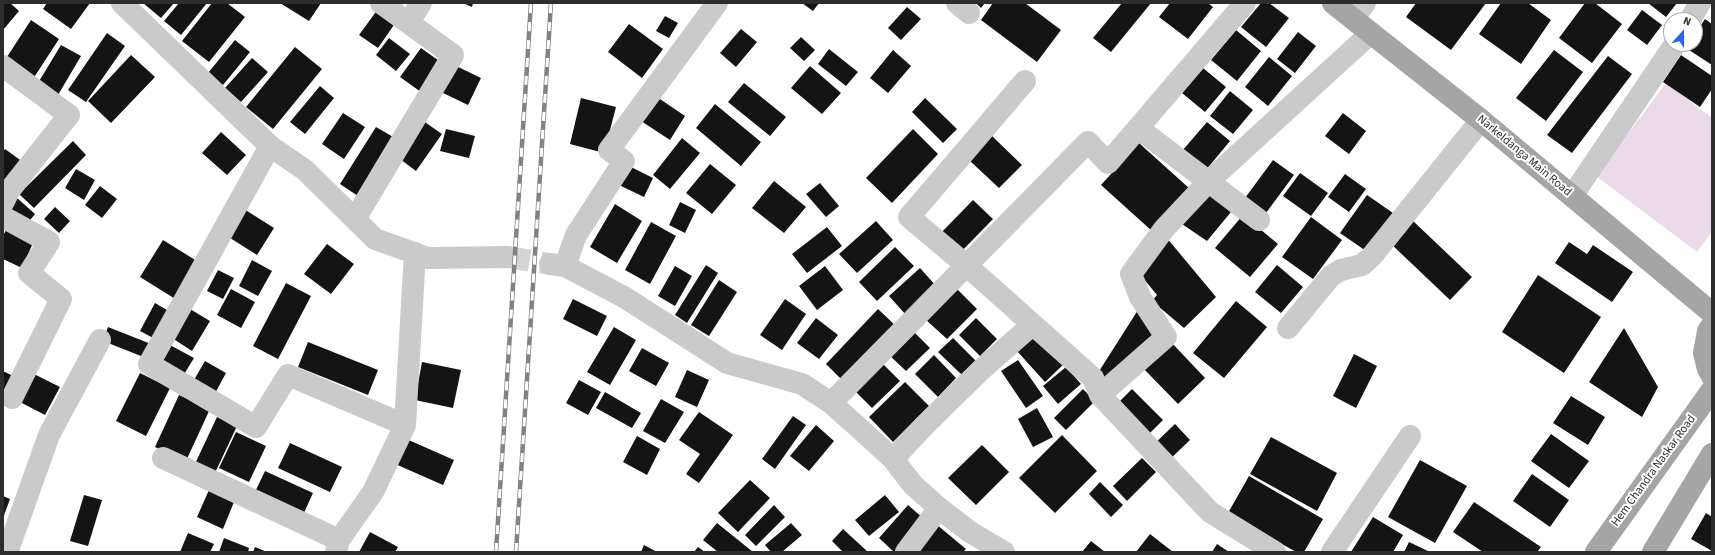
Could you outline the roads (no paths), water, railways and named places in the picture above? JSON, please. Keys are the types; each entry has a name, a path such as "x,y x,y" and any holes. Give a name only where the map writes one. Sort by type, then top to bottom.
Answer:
{"main road":[{"name":"Narkeldanga Main Road","path":"1333,3 1359,11 1372,33 1481,120 1712,313"},
{"path":"1712,324 1708,331 1704,353 1708,370 1712,376"},
{"name":"Hem Chandra Naskar Road","path":"1596,552 1712,390"},
{"path":"1653,552 1712,454"}],"street":[{"path":"122,3 270,146 305,170 375,239 428,258 508,257"},
{"path":"355,219 453,56 409,22 381,3"},
{"path":"409,22 421,3"},
{"path":"717,3 609,150 624,161 557,265 624,297 727,363 802,384 831,403 893,459 912,485 939,508 970,532 1004,552"},
{"path":"831,403 1088,142 1108,163 1245,3"},
{"path":"1695,12 1700,3"},
{"path":"1100,394 1166,337 1140,297 1131,274 1164,229 1209,181 1372,33"},
{"path":"1572,196 1670,52"},
{"path":"3,66 69,115 9,191 3,203"},
{"path":"1025,81 909,217 966,265 1093,378 1100,394 1210,512 1275,552"},
{"path":"1288,328 1331,276 1341,270 1362,266 1372,256 1481,120"},
{"path":"1138,128 1259,220"},
{"path":"270,146 149,364 256,427 288,375 405,425"},
{"path":"3,217 49,242 29,273 61,299 12,398"},
{"path":"162,458 338,546 373,492 405,425 415,253"},
{"path":"893,459 976,375 1032,325"},
{"path":"10,550 49,435 100,340"},
{"path":"1332,552 1410,436"},
{"path":"906,552 939,508"}],"tunnel":[{"path":"508,257 550,264"}],"railway":[{"path":"496,552 531,3"},
{"path":"516,552 551,3"}]}
